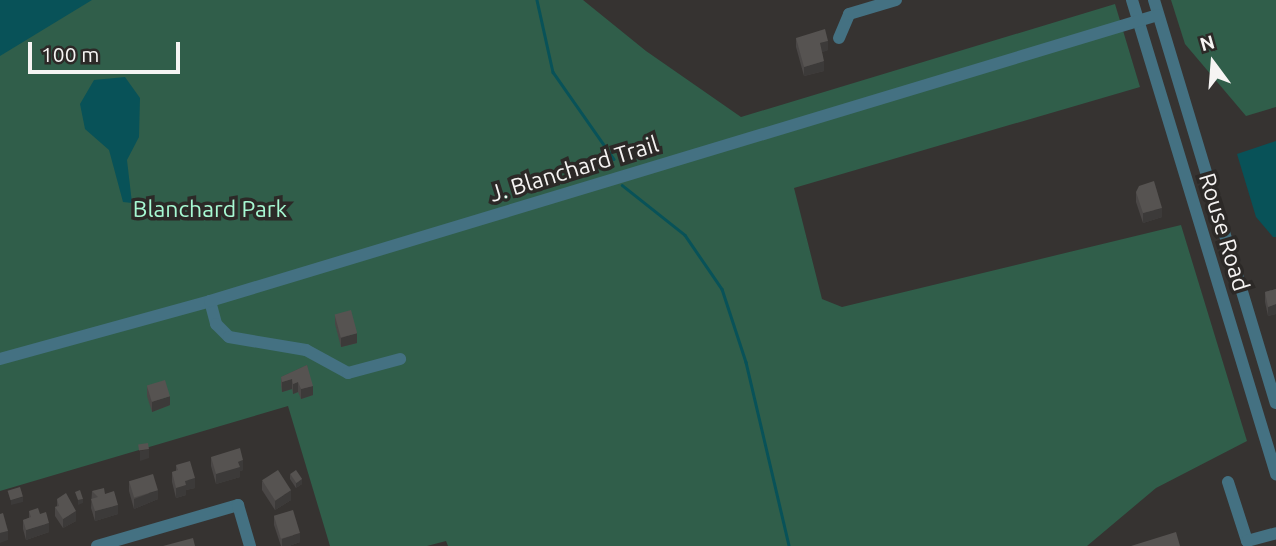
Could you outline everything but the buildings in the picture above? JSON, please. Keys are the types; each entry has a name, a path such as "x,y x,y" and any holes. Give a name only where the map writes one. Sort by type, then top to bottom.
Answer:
{"street":[{"path":"839,38 849,15 896,0"},
{"name":"Rouse Road","path":"1132,0 1276,475"},
{"name":"Rouse Road","path":"1154,0 1276,403"},
{"name":"J. Blanchard Trail","path":"0,359 210,301 1158,15"},
{"path":"210,301 216,324 229,337 306,350 348,373 400,359"},
{"path":"1228,482 1248,544 1276,533"},
{"path":"97,546 238,505 250,546"}],"green space":[{"name":"Blanchard Park","path":"0,0 583,0 646,51 741,117 1115,4 1140,87 794,188 822,299 842,307 1181,225 1247,441 1156,488 1087,546 448,546 446,541 427,546 330,546 288,406 0,491"},
{"path":"1171,0 1276,0 1276,107 1246,116 1185,44"}],"water":[{"path":"0,0 92,0 0,56"},
{"path":"125,77 140,98 139,137 127,160 132,203 123,202 109,150 85,129 80,104 94,80"},
{"path":"1276,141 1276,237 1273,237 1256,217 1237,154"}],"waterway":[{"path":"537,0 553,72 614,159"},
{"path":"622,185 685,235 722,289 746,362 789,546"}]}
